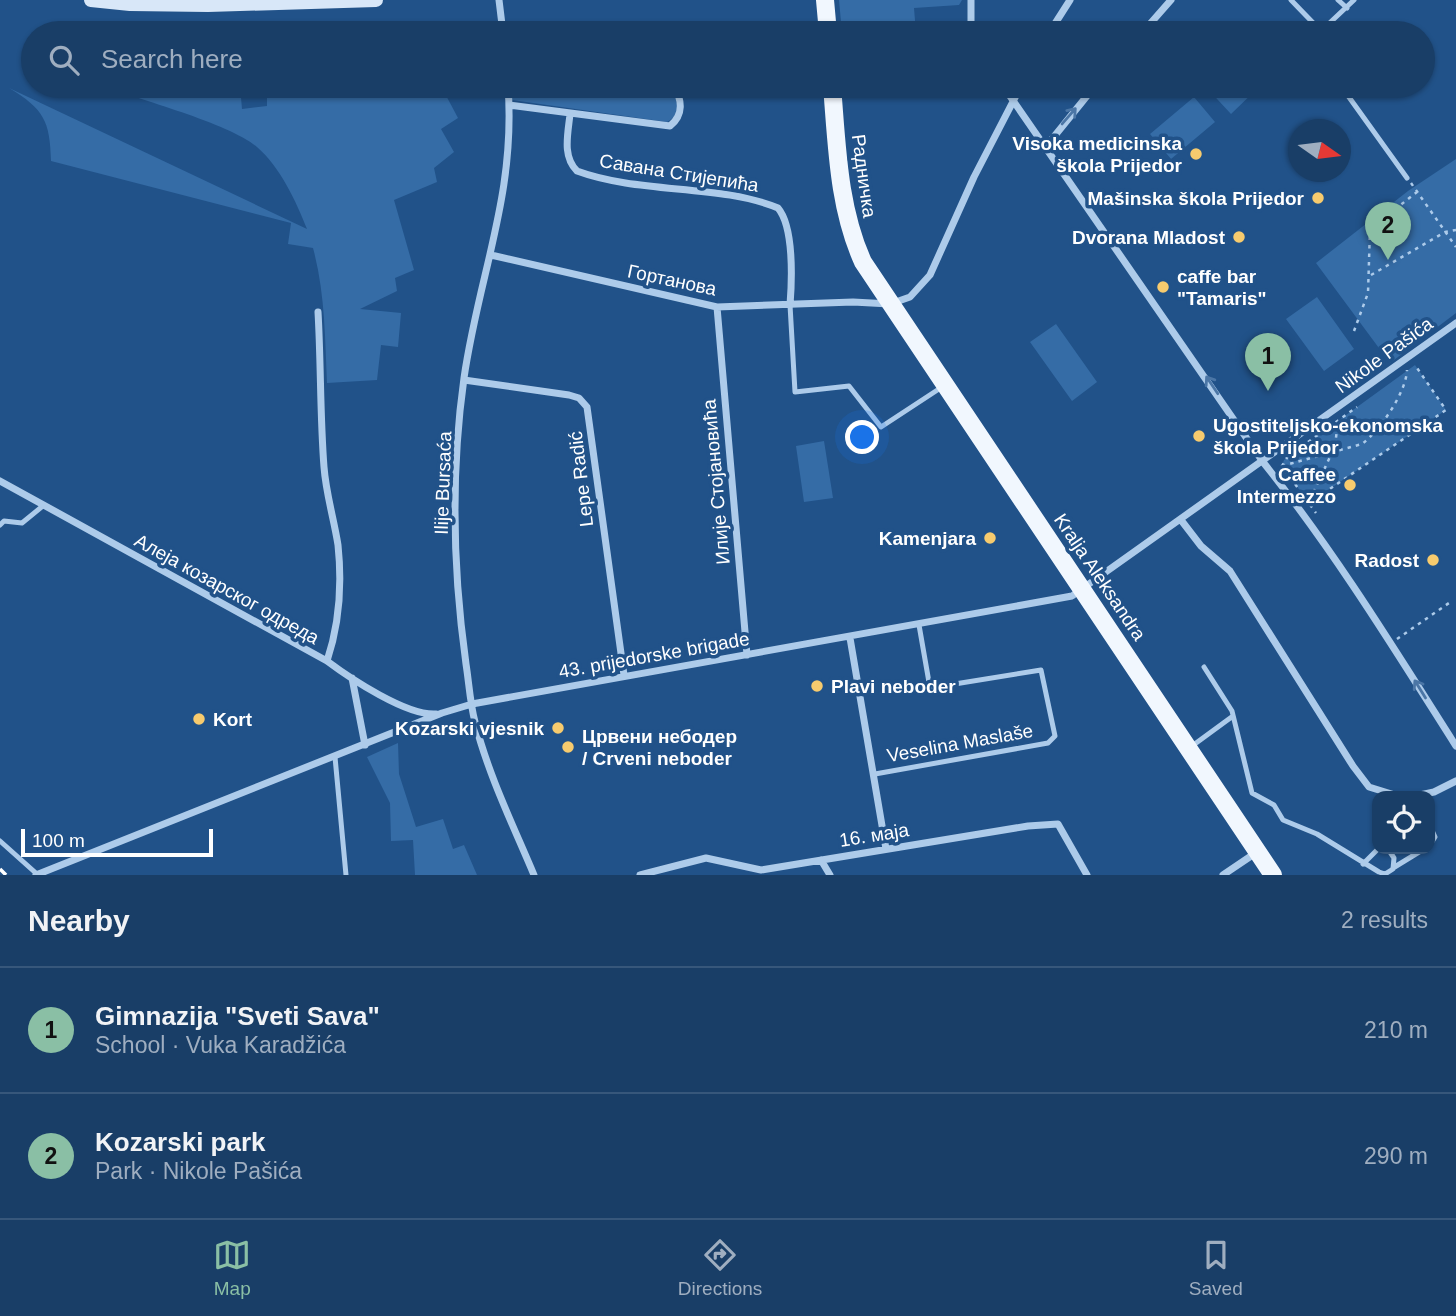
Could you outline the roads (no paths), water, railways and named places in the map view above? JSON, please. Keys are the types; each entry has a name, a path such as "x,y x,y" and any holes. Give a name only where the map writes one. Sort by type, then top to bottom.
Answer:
{"main road":[{"path":"91,0 172,5 376,0"},
{"path":"825,0 827,21"},
{"name":"Радничка","path":"833,98 846,214 863,262 890,304"},
{"name":"Kralja Aleksandra","path":"890,304 1273,875"}],"street":[{"path":"499,0 502,21"},
{"path":"971,0 971,21"},
{"path":"1057,21 1070,0"},
{"path":"1153,21 1171,0"},
{"name":"Ilije Bursaća","path":"509,98 509,155 491,256 474,322 464,380 456,548 460,620 474,720 534,875"},
{"path":"509,105 670,126 680,111 680,98"},
{"path":"1044,149 1085,98"},
{"path":"890,304 910,297 930,275 1014,99"},
{"path":"1014,99 1044,149 1208,378 1263,462 1298,506 1391,643 1456,746"},
{"name":"Савана Стијепића","path":"570,114 567,153 570,164 578,171 665,189 764,202 778,208 788,231 790,305"},
{"name":"Гортанова","path":"491,256 717,307 890,304"},
{"name":"Илије Стојановића","path":"717,307 747,655"},
{"path":"318,312 327,502 338,545 339,592 332,645 327,661"},
{"name":"Nikole Pašića","path":"1263,462 1456,323"},
{"name":"Lepe Radić","path":"464,380 569,395 579,398 587,407 624,675"},
{"name":"43. prijedorske brigade","path":"37,875 442,713 472,704 1072,596 1263,462"},
{"name":"Алеја козарског одреда","path":"0,481 407,707 429,714 442,713"},
{"path":"1181,520 1200,547 1230,571 1353,766 1370,787 1382,791"},
{"path":"850,638 886,849"},
{"path":"352,678 365,745"},
{"path":"1435,792 1456,781"},
{"name":"16. маја","path":"646,874 706,858 761,870 1058,824 1087,875"},
{"path":"1223,875 1257,851"},
{"path":"821,860 830,875"},
{"path":"734,864 740,875"}],"lane":[{"path":"1291,0 1310,21"},
{"path":"1338,0 1346,8"},
{"path":"1332,21 1354,0"},
{"path":"1350,98 1407,178"},
{"path":"790,305 794,392 849,386 881,427 944,385"},
{"path":"0,525 4,521 22,523 44,505"},
{"name":"Veselina Maslaše","path":"875,774 1048,743 1055,736 1041,670 930,688 919,625"},
{"path":"1204,667 1233,716 1252,793 1274,805 1283,820 1317,834 1363,864 1385,874 1416,854"},
{"path":"1189,748 1233,716"},
{"path":"335,757 346,875"},
{"path":"0,841 37,875"},
{"path":"1363,864 1373,854"},
{"path":"1391,854 1394,858 1393,868"}],"railway":[{"path":"0,869 6,875"}],"place":[{"name":"Visoka medicinska škola Prijedor","path":"1196,154"},
{"name":"Mašinska škola Prijedor","path":"1318,198"},
{"name":"Dvorana Mladost","path":"1239,237"},
{"name":"Kozarski park","path":"1388,260"},
{"name":"caffe bar \"Tamaris\"","path":"1163,287"},
{"name":"Gimnazija \"Sveti Sava\"","path":"1268,391"},
{"name":"Ugostiteljsko-ekonomska škola Prijedor","path":"1199,436"},
{"name":"Caffee Intermezzo","path":"1350,485"},
{"name":"Kamenjara","path":"990,538"},
{"name":"Radost","path":"1433,560"},
{"name":"Plavi neboder","path":"817,686"},
{"name":"Kort","path":"199,719"},
{"name":"Kozarski vjesnik","path":"558,728"},
{"name":"Црвени небодер / Crveni neboder","path":"568,747"}]}
